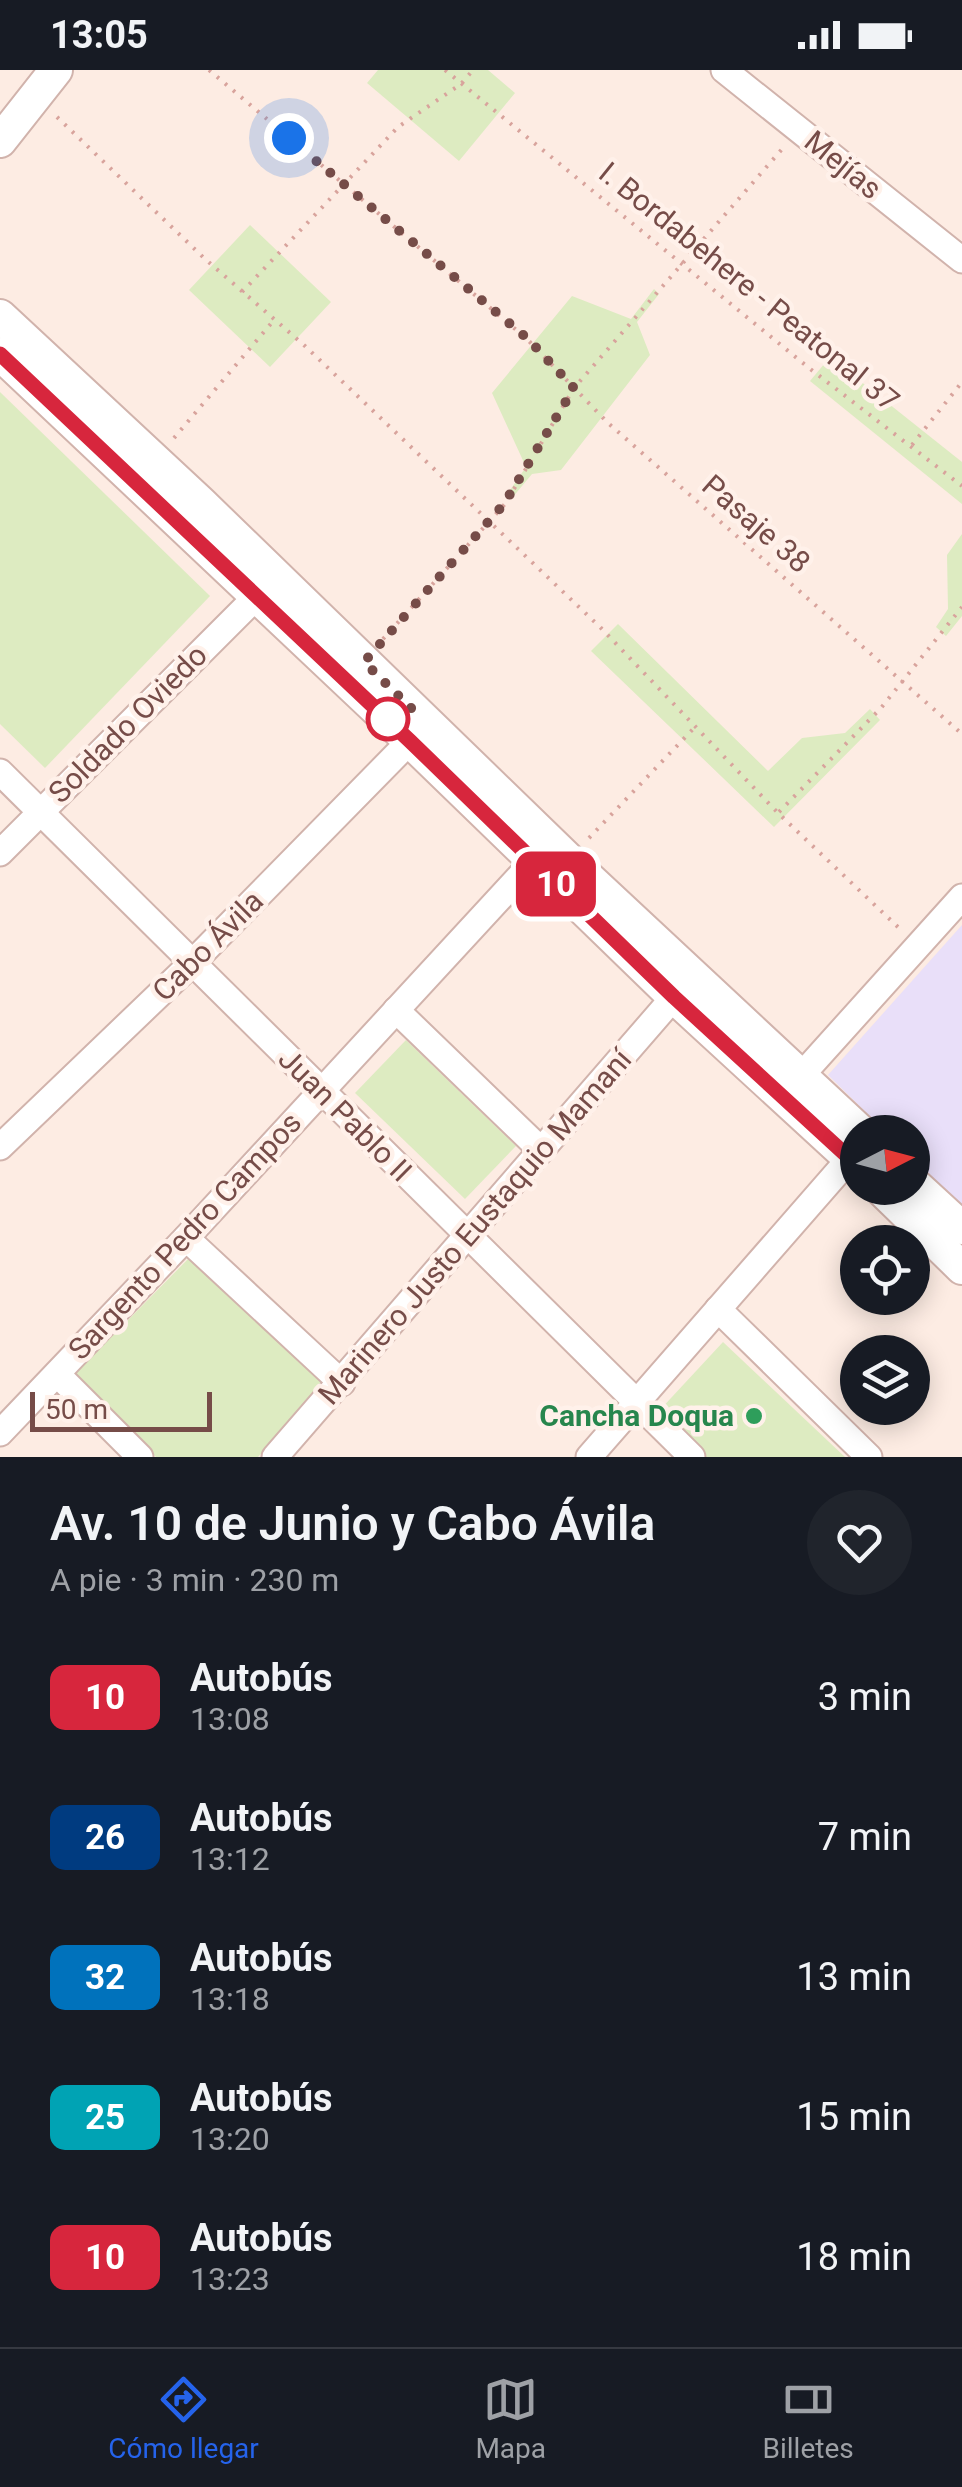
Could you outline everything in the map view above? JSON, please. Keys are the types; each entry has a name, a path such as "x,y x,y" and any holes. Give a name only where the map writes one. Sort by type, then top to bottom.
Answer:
{"street":[{"name":"Mejías","path":"742,75 798,130 962,260"},
{"path":"0,108 40,79"},
{"path":"0,140 40,79"},
{"path":"0,316 155,460 568,859 840,1134"},
{"path":"0,354 674,997 793,1085"},
{"name":"Soldado Oviedo","path":"0,853 257,596"},
{"name":"Cabo Ávila","path":"0,1147 192,964 410,741"},
{"name":"Juan Pablo II","path":"0,772 692,1457"},
{"name":"Sargento Pedro Campos","path":"0,1433 533,862"},
{"path":"793,1085 962,897"},
{"name":"Marinero Justo Eustaquio Mamaní","path":"276,1457 674,997"},
{"path":"396,1010 540,1149"},
{"path":"589,1457 840,1169"},
{"path":"930,1199 962,1228"},
{"path":"897,1205 962,1268"},
{"path":"186,1238 342,1383"},
{"path":"718,1309 869,1457"},
{"path":"57,1374 140,1457"}],"path":[{"name":"Pasaje 38","path":"209,70 528,339 608,423 962,734"},
{"name":"I. Bordabehere - Peatonal 37","path":"445,70 809,368 962,486"},
{"path":"242,292 398,127 461,84 473,70"},
{"path":"40,79 204,258 601,628 778,813 918,946"},
{"path":"364,662 504,504 574,388 798,130"},
{"path":"155,460 274,320"},
{"path":"912,445 962,382"},
{"path":"778,813 902,682 962,608"},
{"path":"568,859 695,727"}],"shaded area":[{"path":"962,925 962,1207 930,1175 930,1115 869,1115 828,1075"}],"green space":[{"path":"378,70 488,70 515,93 459,161 367,83"},
{"path":"250,225 331,302 270,367 189,290"},
{"path":"654,289 659,294 637,322 650,355 561,470 532,474 512,498 508,493 526,467 492,393 572,296 631,319"},
{"path":"830,357 962,462 962,504 810,381"},
{"path":"0,392 210,596 45,768 0,724"},
{"path":"962,534 962,616 946,636 936,627 948,609 947,555"},
{"path":"618,624 768,771 802,738 845,733 870,709 880,720 774,827 591,651"},
{"path":"406,1040 516,1146 465,1199 355,1093"},
{"path":"191,1256 325,1383 258,1457 156,1457 72,1377"},
{"path":"723,1342 845,1457 706,1457 658,1412"}],"bus line":[{"name":"10","path":"0,354 674,997 840,1149"}],"place":[{"name":"Cancha Doqua","path":"754,1416"}],"route":[{"path":"289,138 528,339 574,388 504,504 364,662 412,709 388,719"}]}
